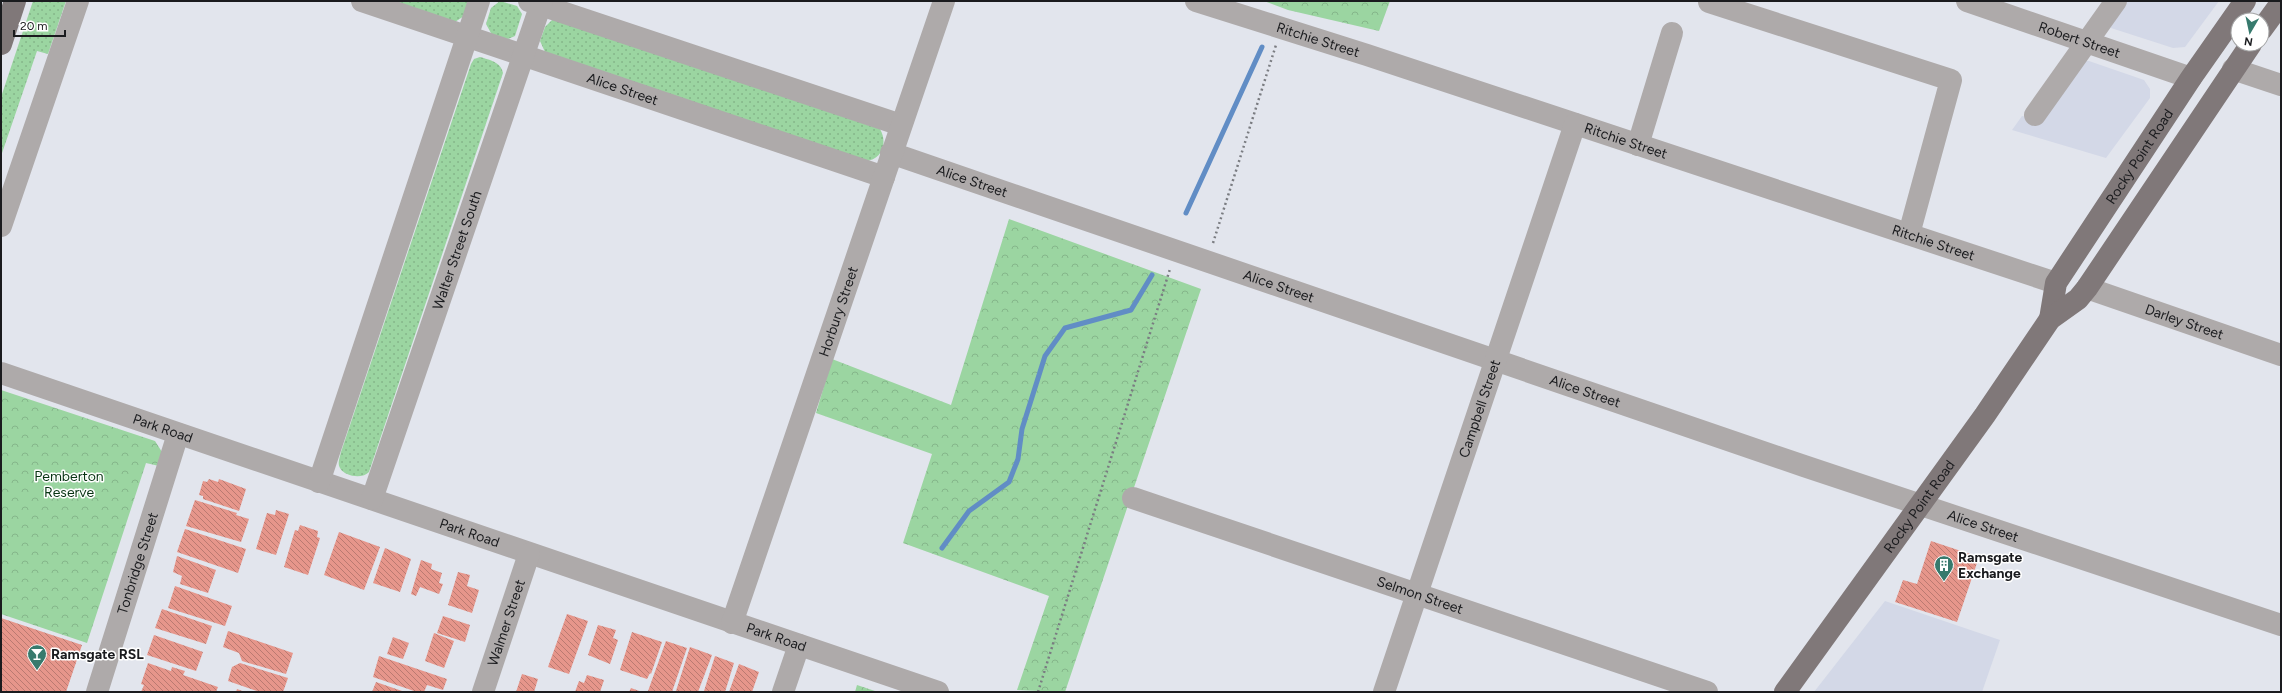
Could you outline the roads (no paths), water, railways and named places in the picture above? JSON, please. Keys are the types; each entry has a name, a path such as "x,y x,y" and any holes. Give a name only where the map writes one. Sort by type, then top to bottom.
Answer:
{"main road":[{"path":"1,44 15,1"},
{"name":"Rocky Point Road","path":"2050,319 2056,283 2192,78 2246,1"},
{"path":"2270,18 2281,4"},
{"name":"Rocky Point Road","path":"1785,692 1921,504 2050,319 2078,299 2087,288 2245,52"}],"street":[{"path":"1,226 78,1"},
{"name":"Alice Street","path":"362,1 522,56 884,176"},
{"path":"319,482 479,1"},
{"name":"Horbury Street","path":"732,623 944,1"},
{"name":"Ritchie Street","path":"1196,1 1368,55 2056,283"},
{"name":"Robert Street","path":"1967,1 2192,78"},
{"path":"2036,115 2116,1"},
{"path":"537,2 901,125"},
{"name":"Walter Street South","path":"372,500 522,56 537,2"},
{"path":"1709,2 1952,80 1909,234"},
{"path":"1638,144 1672,33"},
{"path":"2233,69 2281,85"},
{"name":"Campbell Street","path":"1384,692 1416,594 1497,361 1575,124"},
{"name":"Alice Street","path":"891,153 1497,361 2281,625"},
{"name":"Darley Street","path":"2087,288 2281,355"},
{"name":"Park Road","path":"1,373 938,692"},
{"name":"Tonbridge Street","path":"97,692 178,434"},
{"name":"Selmon Street","path":"1133,498 1707,692"},
{"name":"Walmer Street","path":"483,692 529,554"},
{"path":"783,692 799,645"}],"waterway":[{"path":"1186,213 1262,47"},
{"path":"942,548 969,511 1009,482 1018,459 1022,429 1045,356 1065,328 1131,310 1152,275"}],"place":[{"name":"Ramsgate Exchange","path":"1944,582"},
{"name":"Ramsgate RSL","path":"37,671"}],"park label":[{"name":"Pemberton Reserve","path":"69,484"}]}
